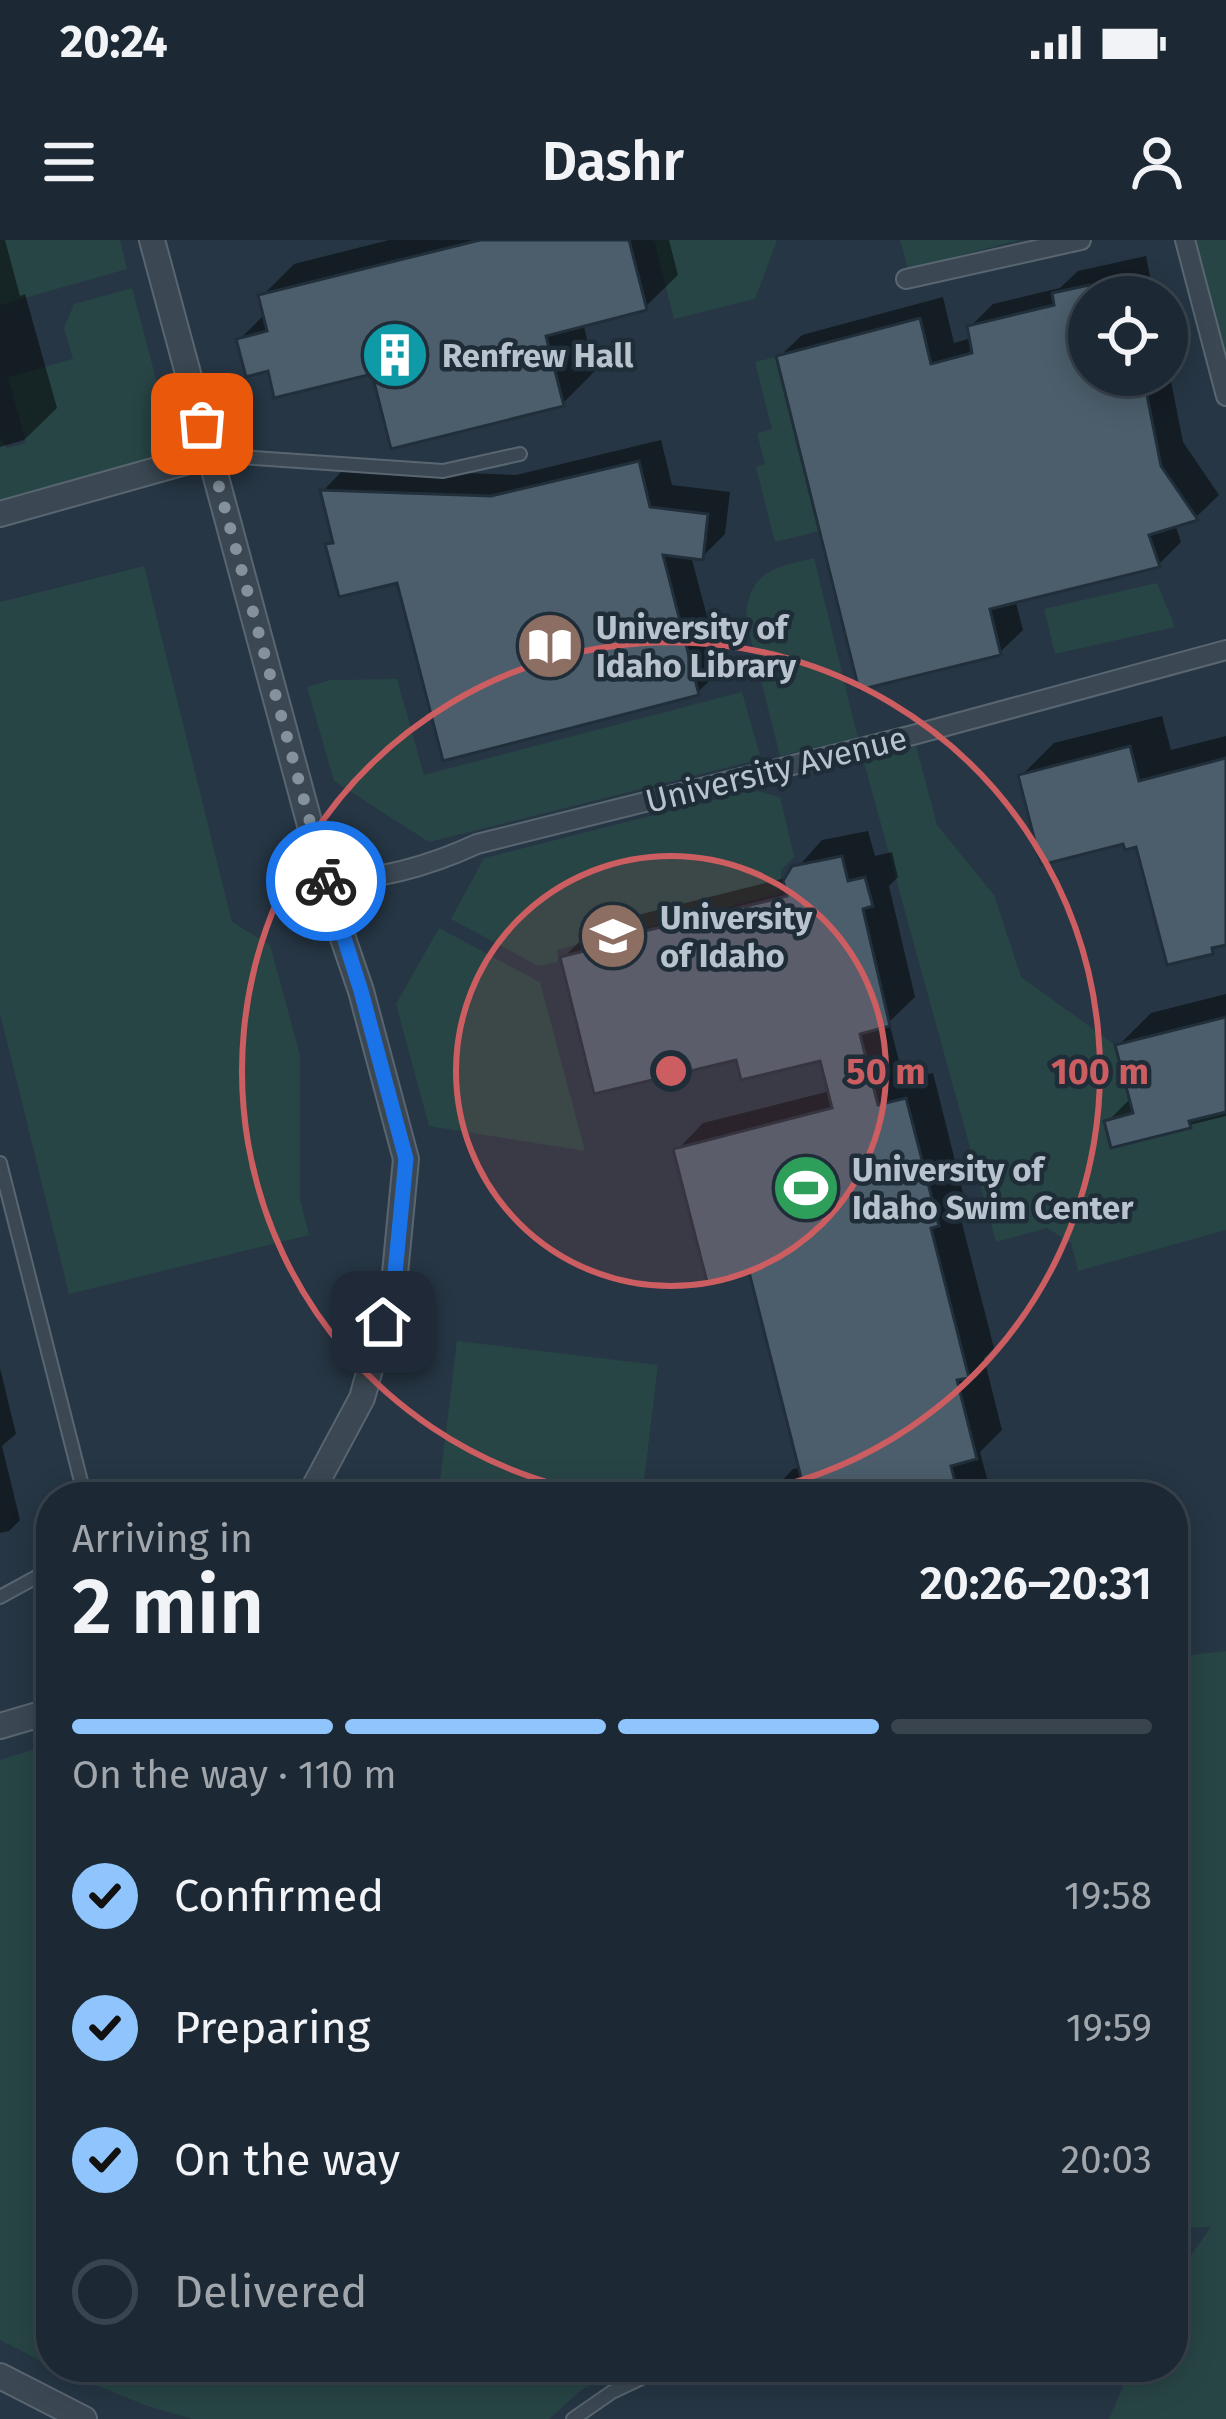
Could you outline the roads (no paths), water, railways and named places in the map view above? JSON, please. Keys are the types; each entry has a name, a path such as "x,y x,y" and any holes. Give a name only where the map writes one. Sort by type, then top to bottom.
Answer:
{"street":[{"path":"152,240 325,880 361,991 406,1159 394,1284 362,1397 317,1482"},
{"path":"906,279 1081,240"},
{"path":"1185,240 1226,396"},
{"path":"0,514 210,455"},
{"name":"University Avenue","path":"325,880 355,880 435,863 476,844 913,735 1226,650"},
{"path":"0,1726 36,1715"},
{"path":"0,2376 84,2419"}],"lane":[{"path":"210,455 443,471 520,454"},
{"path":"0,1163 82,1482"},
{"path":"0,1597 36,1580"},
{"path":"573,2419 633,2382"}],"place":[{"name":"Renfrew Hall","path":"395,355"},
{"name":"University of Idaho Library","path":"550,646"},
{"name":"University of Idaho","path":"613,936"},
{"name":"University of Idaho Swim Center","path":"806,1188"}]}
